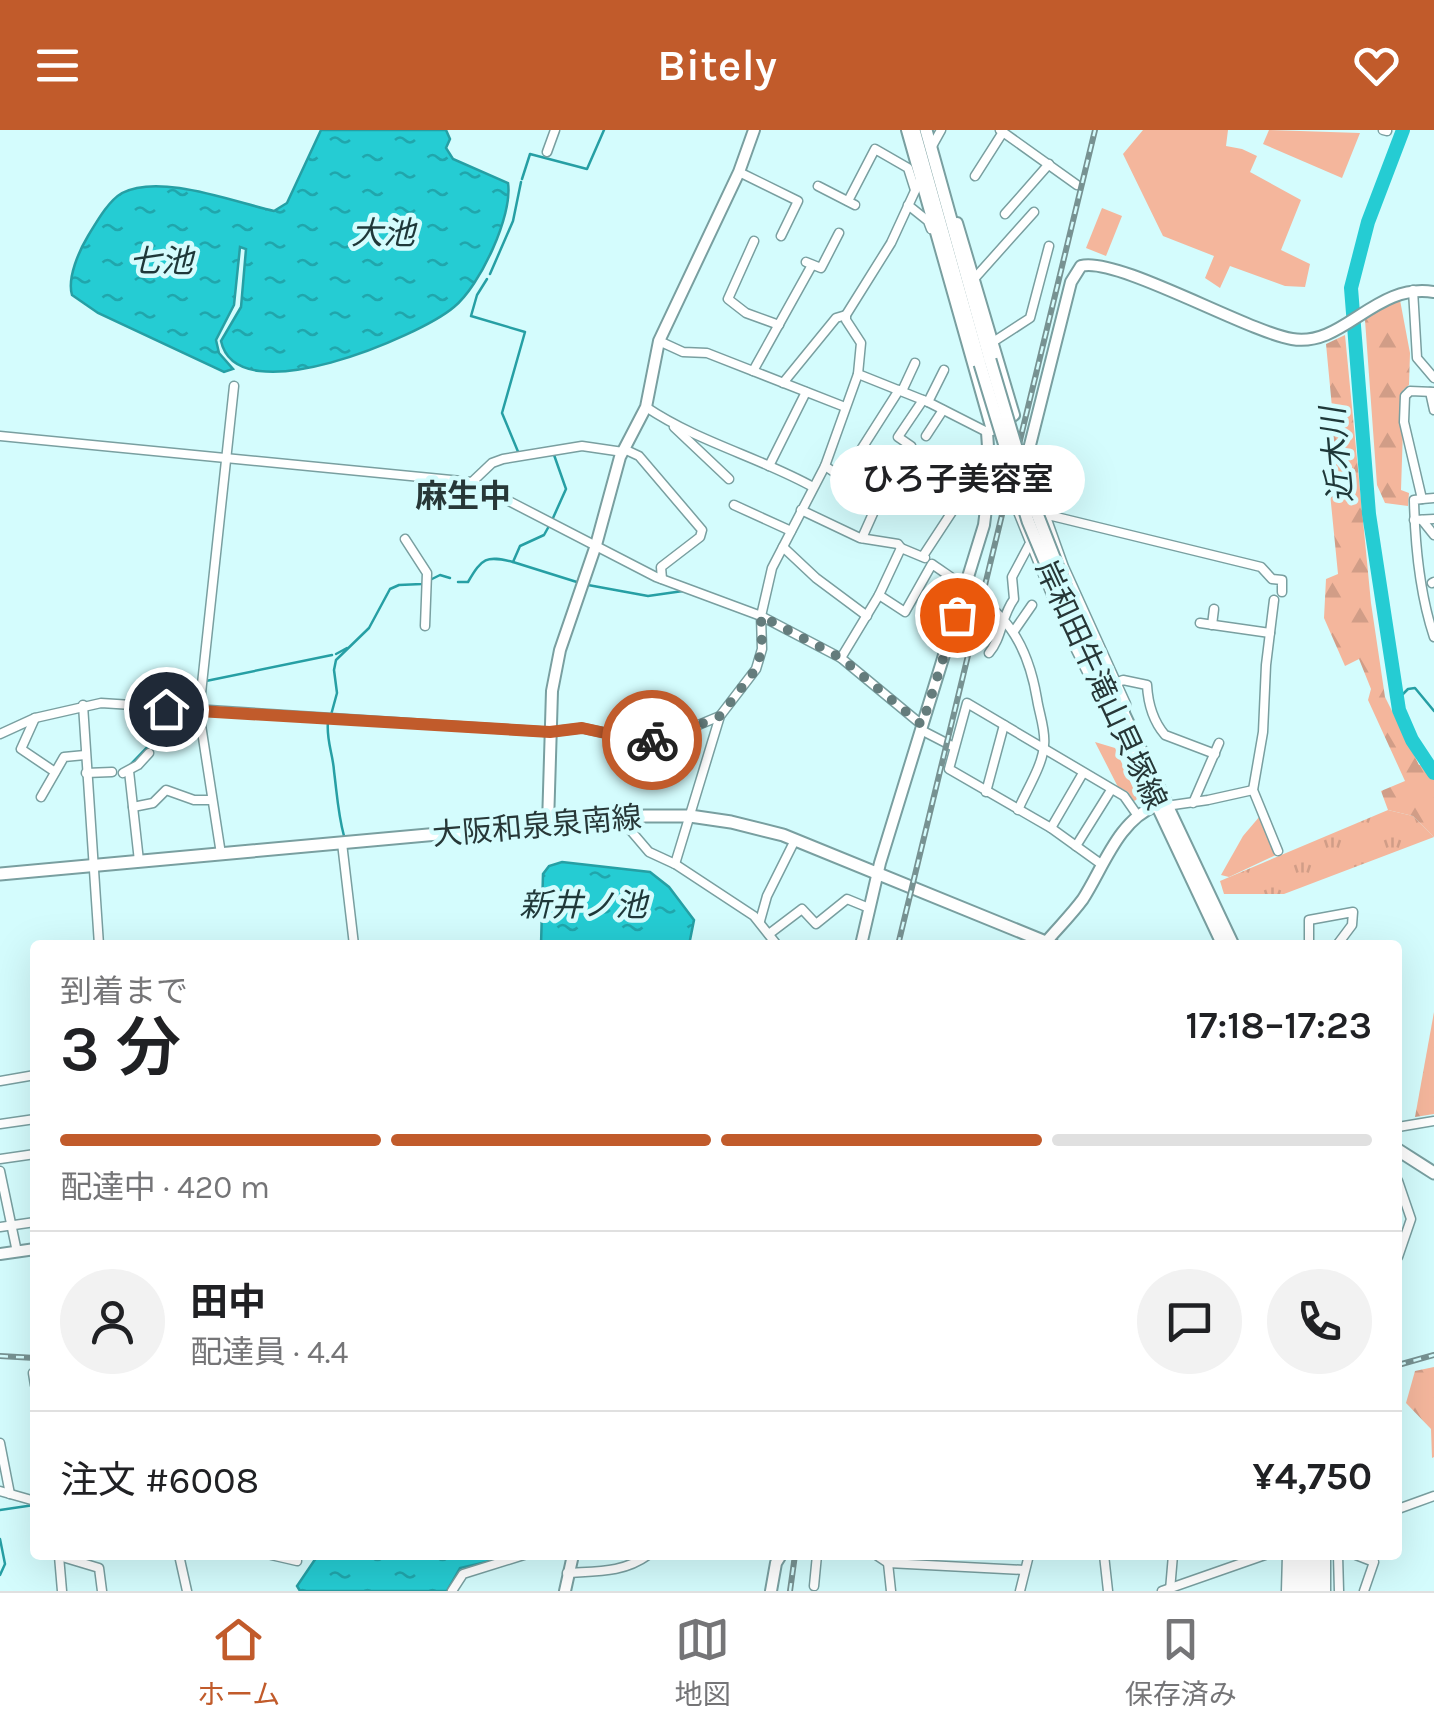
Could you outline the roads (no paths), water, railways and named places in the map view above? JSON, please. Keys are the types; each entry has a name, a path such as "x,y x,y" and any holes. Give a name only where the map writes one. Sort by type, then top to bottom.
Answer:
{"main road":[{"name":"岸和田牛滝山貝塚線","path":"911,130 1071,612 1142,777 1162,806 1230,940"},
{"name":"岸和田牛滝山貝塚線","path":"924,176 931,147 926,130"},
{"name":"岸和田牛滝山貝塚線","path":"1071,612 1125,716 1221,940"},
{"name":"大阪和泉泉南線","path":"0,874 548,824 690,816 747,825 796,840 1040,940"},
{"path":"1402,1153 1433,1172"},
{"path":"1289,1591 1293,1574 1291,1560"},
{"path":"1302,1560 1302,1591"},
{"path":"1311,1560 1311,1591"},
{"path":"1322,1560 1320,1575 1324,1591"}],"street":[{"path":"547,152 555,130"},
{"path":"548,824 556,667 624,450 646,407 659,340 739,172 754,130"},
{"path":"931,147 941,130"},
{"path":"974,176 1002,131 1077,185"},
{"path":"818,186 851,203 875,149 924,176 974,279 1014,414 989,431"},
{"path":"1005,214 1049,164"},
{"path":"739,172 798,201 781,236"},
{"path":"675,864 720,716 756,669 762,649 765,590 824,466 858,374 861,343 846,314 891,243 924,176"},
{"path":"862,940 877,873 984,525 990,482 989,431 924,176"},
{"path":"908,205 928,221 944,261"},
{"path":"974,279 1034,212"},
{"path":"753,371 809,263 821,268 838,233"},
{"path":"754,240 728,299 746,313 779,325"},
{"path":"993,342 1030,318 1049,246"},
{"path":"1142,777 1101,705 1014,502 1071,282 1081,266 1099,266 1282,336 1308,340 1328,333 1393,294 1413,290 1434,292"},
{"path":"1413,290 1417,358 1434,378"},
{"path":"784,382 836,318 846,314"},
{"path":"659,340 683,352 707,353 845,407"},
{"path":"843,478 915,363"},
{"path":"862,538 911,446 898,437 944,370"},
{"path":"858,374 989,431"},
{"path":"221,854 199,712 234,386"},
{"path":"1422,499 1404,422 1405,396 1410,390 1432,392 1434,410"},
{"path":"769,466 806,392"},
{"path":"646,407 670,423 729,479"},
{"path":"926,436 943,410"},
{"path":"670,423 814,487"},
{"path":"0,436 472,482 662,579 761,616 841,658 921,727 954,747"},
{"path":"472,482 502,459 582,446 624,450 639,456 702,530 700,536 661,567 662,579"},
{"path":"988,460 1025,464"},
{"path":"1025,464 1064,567 1126,704 1125,716"},
{"path":"824,466 879,500"},
{"path":"923,556 968,482 990,482"},
{"path":"1434,498 1414,500 1434,637"},
{"path":"734,505 790,531"},
{"path":"802,510 862,538 898,544 923,556 1002,616 1014,631 1036,680 1044,749 1018,810"},
{"path":"1020,517 1043,511 1260,567 1272,578 1282,580 1282,592"},
{"path":"1418,520 1434,519"},
{"path":"1418,520 1434,535"},
{"path":"405,539 427,572 425,626"},
{"path":"988,654 1002,616 1014,598 1012,577 1029,544"},
{"path":"783,546 816,578 867,616"},
{"path":"841,658 879,595 901,548"},
{"path":"879,595 905,612 932,564"},
{"path":"1014,631 1032,605"},
{"path":"1272,605 1263,732 1252,790 1278,851"},
{"path":"1212,625 1214,609"},
{"path":"1200,623 1246,625 1270,633"},
{"path":"1116,683 1123,680 1146,685 1146,699 1160,730 1166,736 1215,754"},
{"path":"1101,864 1051,828 949,769 967,703 1124,796 1138,816"},
{"path":"0,734 35,718 102,704 550,732 582,728 642,741 668,738 720,716"},
{"path":"83,705 99,940"},
{"path":"35,718 21,749 55,772"},
{"path":"986,792 1004,726"},
{"path":"1192,803 1220,743"},
{"path":"138,861 126,772 149,753"},
{"path":"41,797 64,757 85,755"},
{"path":"86,774 112,772"},
{"path":"1051,828 1084,772"},
{"path":"133,807 153,804 166,790 194,800 212,800"},
{"path":"1076,846 1111,790"},
{"path":"1053,940 1101,864 1138,816 1162,806 1252,790"},
{"path":"620,818 649,852 675,864 760,922 771,940"},
{"path":"760,922 767,896 796,840"},
{"path":"342,843 353,940"},
{"path":"774,940 802,908 816,924 847,899 869,908"},
{"path":"1310,940 1308,920 1353,912 1352,925 1341,940"},
{"path":"1016,940 1018,931"},
{"path":"0,1081 30,1076"},
{"path":"0,1124 30,1120"},
{"path":"1402,1126 1434,1121"},
{"path":"0,1159 30,1155"},
{"path":"0,1172 17,1252"},
{"path":"1402,1192 1412,1219 1402,1246"},
{"path":"0,1227 30,1223"},
{"path":"0,1254 30,1250"},
{"path":"0,1443 5,1492 30,1500"},
{"path":"1402,1507 1434,1496"},
{"path":"59,1560 62,1591"},
{"path":"74,1560 99,1568 102,1591"},
{"path":"181,1560 187,1591"},
{"path":"294,1560 298,1561"},
{"path":"452,1591 463,1574 508,1560"},
{"path":"565,1591 571,1560"},
{"path":"567,1573 616,1570 641,1560"},
{"path":"772,1591 780,1560"},
{"path":"814,1586 817,1560"},
{"path":"884,1560 1024,1570"},
{"path":"957,1567 958,1560"},
{"path":"1020,1591 1027,1560"},
{"path":"1105,1560 1108,1591"},
{"path":"1172,1560 1167,1590 1250,1560"},
{"path":"1289,1591 1290,1560"},
{"path":"1323,1560 1324,1591"},
{"path":"1338,1560 1339,1591"},
{"path":"1364,1591 1374,1562 1369,1560"},
{"path":"888,1563 892,1591"}],"water":[{"name":"大池","path":"321,130 446,130 450,139 446,148 453,159 508,183 505,213 493,249 474,283 454,307 406,335 331,363 259,371 234,362 221,341 241,307 246,249 240,247 234,305 216,340 219,353 233,369 224,372 98,313 72,295 72,273 81,249 103,213 122,193 156,186 176,188 274,211 287,203"},
{"name":"新井ノ池","path":"562,862 650,872 669,887 694,920 690,940 541,940 543,874 549,866"},
{"path":"315,1560 495,1560 460,1568 447,1591 300,1591 297,1586"}],"waterway":[{"path":"522,179 530,154 587,169 604,130"},
{"name":"近木川","path":"1403,130 1368,222 1351,288 1369,514 1399,710 1412,740 1434,773"},
{"path":"490,274 513,221 521,182"},
{"path":"487,279 471,316 525,332 502,413 519,454"},
{"path":"553,452 566,489 553,518"},
{"path":"458,582 468,582 486,560 513,562 520,546 544,535 549,526"},
{"path":"513,562 580,583"},
{"path":"331,715 337,693 336,660 369,628 390,589 422,584 440,575 450,578"},
{"path":"588,585 648,596 683,591"},
{"path":"336,654 347,648"},
{"path":"206,681 332,655"},
{"path":"178,703 198,684"},
{"path":"1398,699 1415,688 1434,711"},
{"path":"130,765 155,739 158,725 168,711"},
{"path":"328,722 344,836"},
{"path":"0,1510 30,1506"},
{"path":"0,1539 5,1564 0,1575"}],"railway":[{"path":"899,940 1095,130"},
{"path":"1402,1364 1434,1355"},
{"path":"0,1356 30,1358"},
{"path":"790,1591 794,1560"}],"place":[{"name":"ひろ子美容室","path":"957,615"}],"district":[{"name":"麻生中","path":"463,496"}],"water label":[{"name":"七池","path":"161,261"}]}
